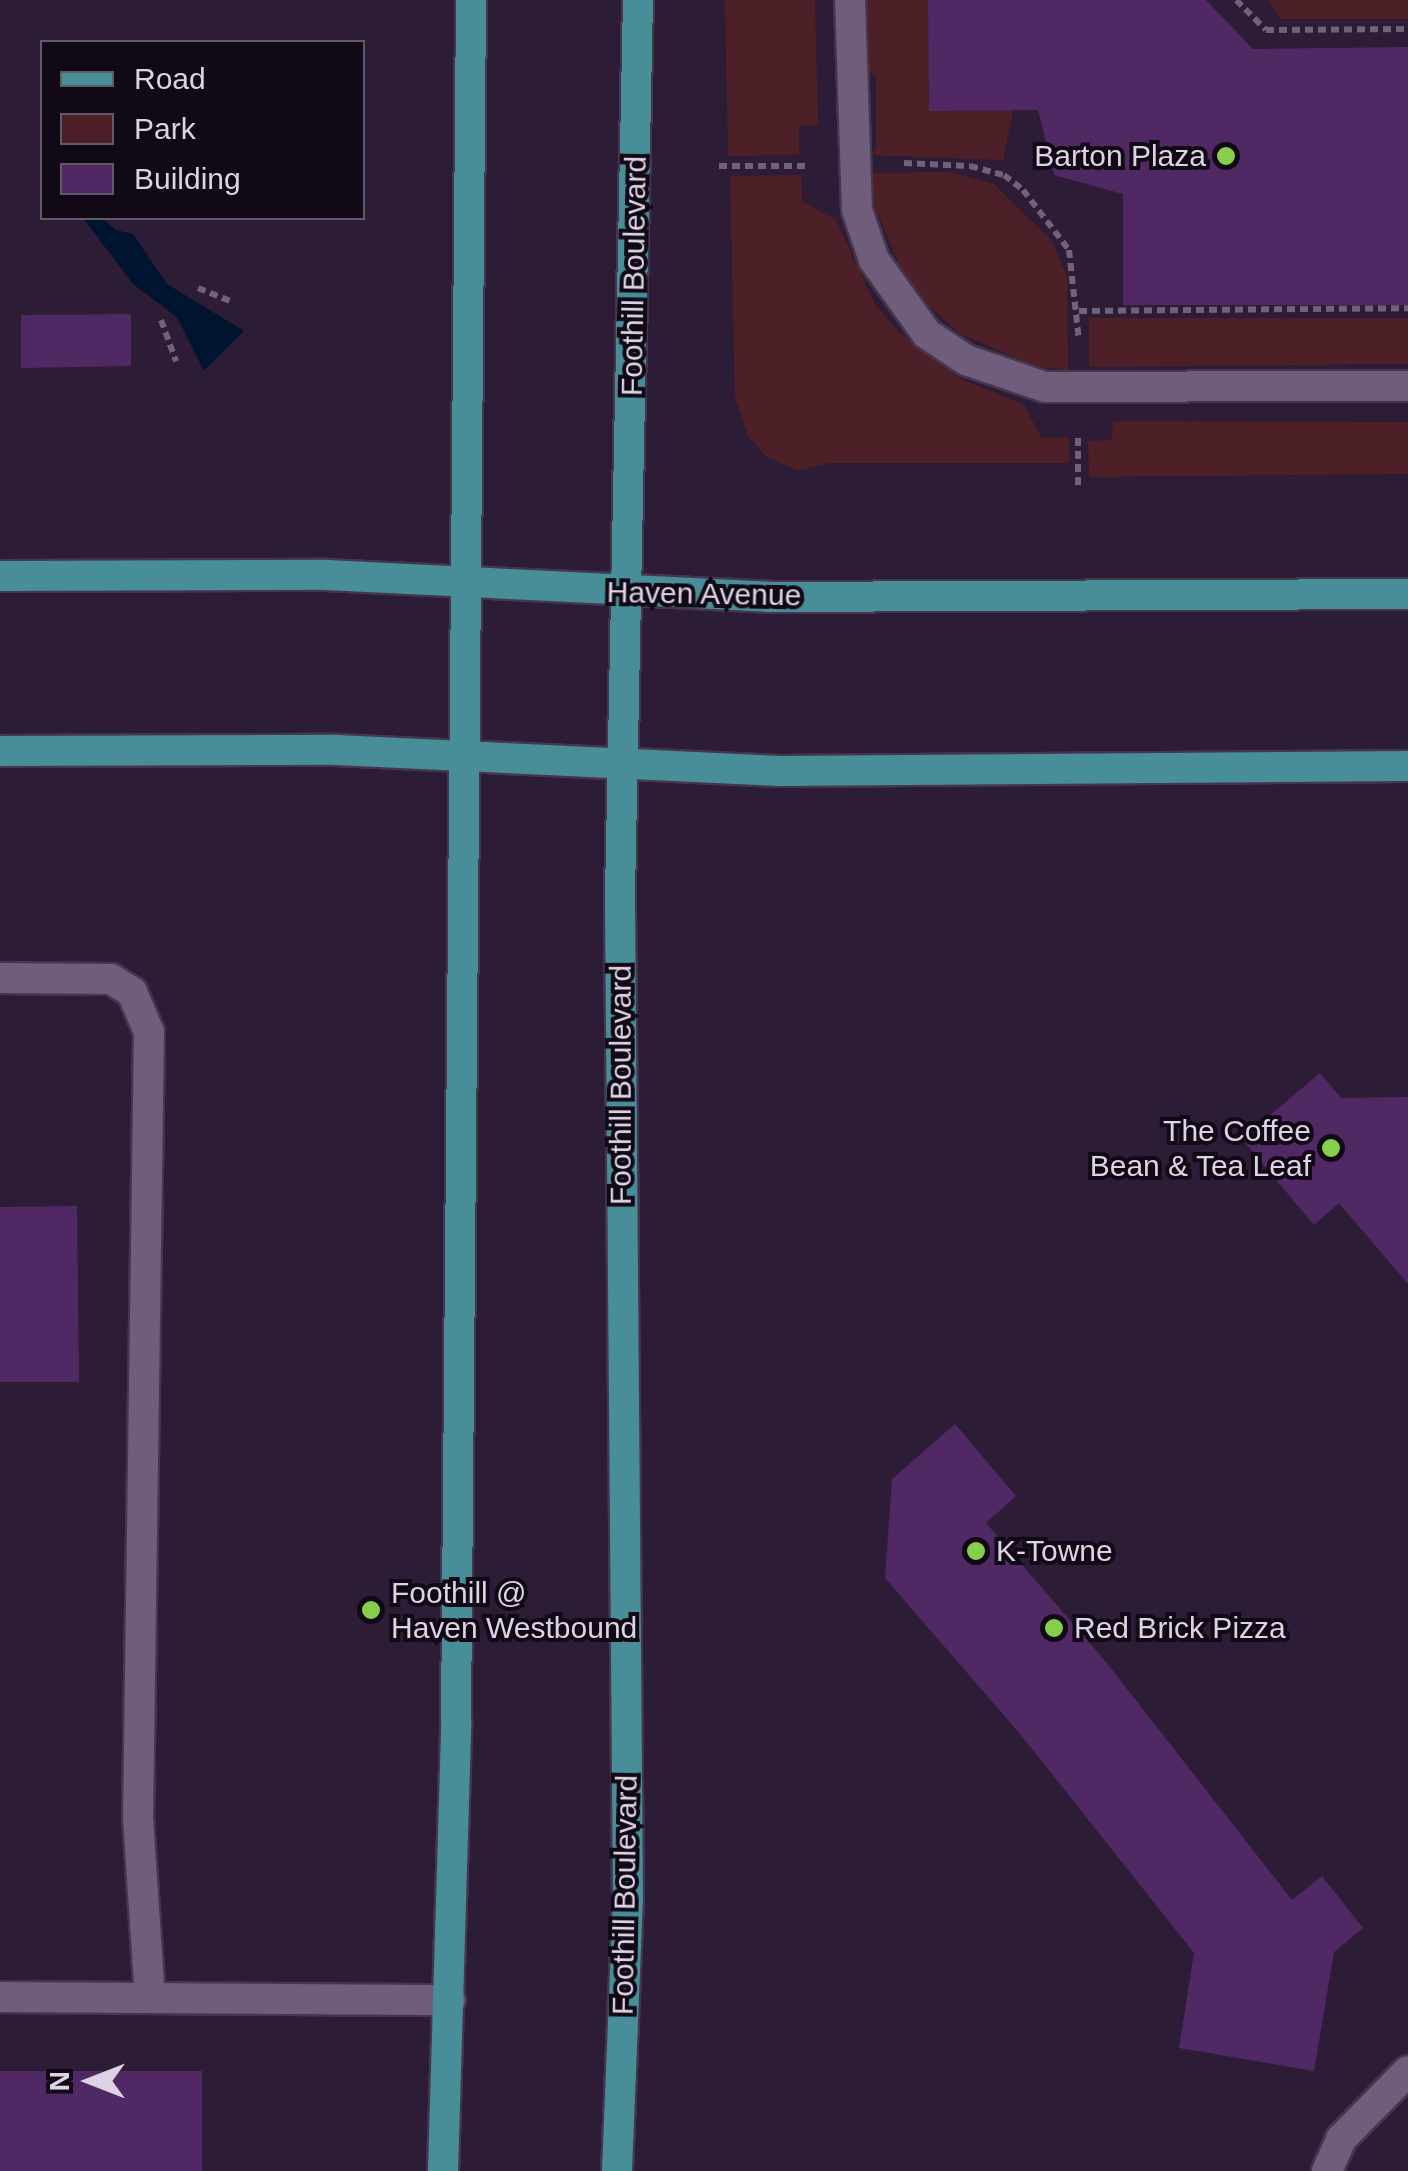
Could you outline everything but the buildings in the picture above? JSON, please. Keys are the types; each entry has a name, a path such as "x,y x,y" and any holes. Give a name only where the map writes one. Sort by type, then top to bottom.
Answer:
{"main road":[{"path":"443,2171 450,2000 470,584 471,0"},
{"name":"Foothill Boulevard","path":"617,2171 628,1900 622,765 629,594 638,0"},
{"name":"Haven Avenue","path":"0,576 326,575 629,594 1057,600 1408,594"},
{"path":"0,751 466,755 780,771 1408,766"}],"lane":[{"path":"850,0 852,164 857,210 874,260 928,334 1009,380 1078,387 1408,386"},
{"path":"0,978 112,979 132,992 149,1032 138,1818 150,1998"},
{"path":"0,1997 450,2000"},
{"path":"1327,2171 1342,2139 1408,2071"}],"path":[{"path":"1236,0 1266,30 1408,28"},
{"path":"719,166 947,162 1004,175 1069,250 1079,311 1078,486"},
{"path":"198,288 232,302"},
{"path":"1079,311 1408,308"},
{"path":"161,320 176,361"}],"green space":[{"path":"725,0 815,0 818,125 799,126 799,155 728,156"},
{"path":"864,0 928,0 929,110 1013,110 1003,160 868,155 876,149 876,76 864,68"},
{"path":"1268,0 1408,0 1408,19 1280,19"},
{"path":"951,172 994,184 1052,241 1067,276 1068,370 1033,366 959,333 924,301 899,264 871,198 870,173"},
{"path":"801,175 802,201 836,220 875,304 899,332 959,378 1023,404 1042,438 1069,437 1069,463 829,463 798,471 766,456 748,436 735,396 730,176"},
{"path":"1089,318 1408,318 1408,364 1089,367"},
{"path":"1113,421 1408,422 1408,474 1089,477 1088,441 1112,440"}],"water":[{"path":"85,220 104,220 116,230 133,234 167,284 244,331 204,371 177,317 133,284"}],"place":[{"name":"Barton Plaza","path":"1226,156"},
{"name":"The Coffee Bean & Tea Leaf","path":"1331,1148"},
{"name":"K-Towne","path":"976,1551"},
{"name":"Foothill @ Haven Westbound","path":"371,1610"},
{"name":"Red Brick Pizza","path":"1054,1628"}]}
